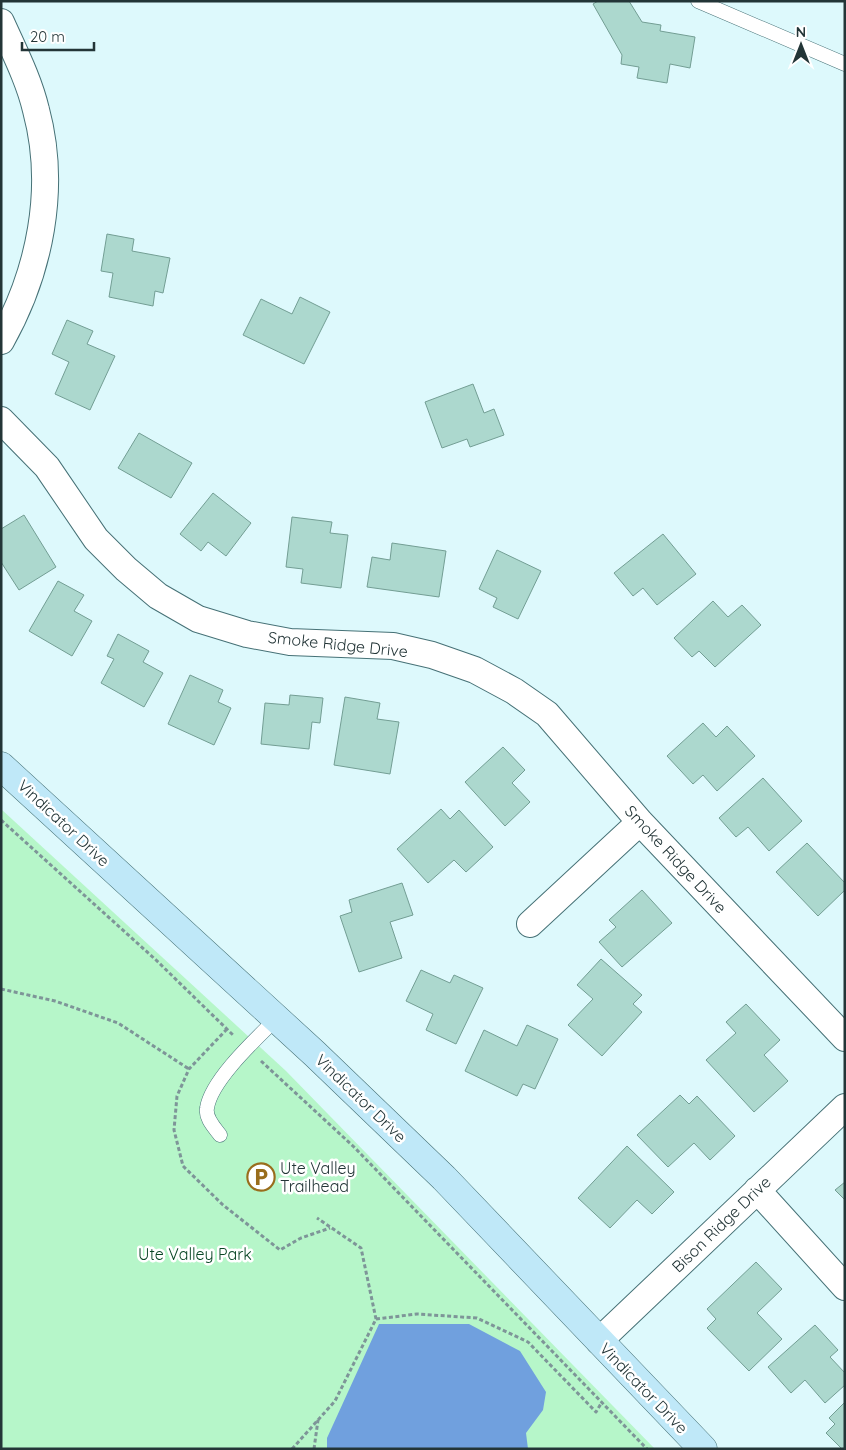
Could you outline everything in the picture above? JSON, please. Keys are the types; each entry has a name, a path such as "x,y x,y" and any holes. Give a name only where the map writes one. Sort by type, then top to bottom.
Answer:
{"main road":[{"name":"Vindicator Drive","path":"1,766 276,1019 444,1178 703,1449"}],"street":[{"path":"1,22 24,74 36,110 44,151 45,195 40,237 30,278 12,323 1,341"},
{"name":"Smoke Ridge Drive","path":"1,420 47,467 96,539 126,569 158,596 198,619 247,634 290,642 393,646 432,654 475,670 514,691 547,714 640,822 845,1038"},
{"path":"530,924 640,822"},
{"name":"Bison Ridge Drive","path":"599,1341 845,1107"},
{"path":"757,1190 845,1287"}],"lane":[{"path":"698,1 845,64"},
{"path":"220,1135 210,1123 207,1108 214,1090 246,1048 276,1019"}],"path":[{"path":"1,820 156,960 246,1048 354,1147 647,1449"},
{"path":"1,989 55,1001 118,1023 189,1069"},
{"path":"227,1029 189,1069 177,1096 174,1130 183,1166 230,1210 280,1250 301,1238 330,1228"},
{"path":"292,1449 335,1401 376,1320 360,1248 317,1218"},
{"path":"376,1320 417,1314 477,1318 528,1342 596,1412 602,1402"},
{"path":"314,1449 318,1420"}],"green space":[{"name":"Ute Valley Park","path":"1,809 286,1071 655,1449 1,1449"}],"water":[{"path":"379,1324 469,1324 520,1351 546,1392 543,1410 526,1433 528,1449 327,1449 327,1438"}],"building":[{"path":"598,1 629,1 642,22 661,25 660,31 695,37 690,68 670,64 667,83 637,78 639,67 621,64 622,55 593,4"},
{"path":"107,234 134,239 132,251 170,258 163,293 155,291 153,306 109,297 113,273 101,271"},
{"path":"300,297 330,312 304,364 243,335 261,299 292,314"},
{"path":"67,320 93,331 87,344 115,356 90,410 55,394 69,362 52,354"},
{"path":"473,384 484,413 494,409 504,435 470,447 467,439 442,448 425,402"},
{"path":"139,433 192,463 171,498 118,468"},
{"path":"213,493 251,523 226,556 208,542 201,551 180,534"},
{"path":"24,515 56,567 19,590 1,562 1,529"},
{"path":"292,517 332,522 330,533 348,535 341,588 301,583 303,569 286,567"},
{"path":"663,534 696,574 657,605 643,588 633,596 614,573"},
{"path":"392,543 446,551 439,597 367,587 372,557 390,560"},
{"path":"497,550 541,571 518,619 493,607 497,598 479,589"},
{"path":"58,581 84,595 74,611 92,621 72,656 29,631"},
{"path":"713,601 728,617 742,605 761,625 715,667 699,651 692,657 674,638"},
{"path":"118,634 149,651 143,662 163,673 144,707 101,683 114,659 107,656"},
{"path":"190,675 223,690 218,702 231,708 214,745 168,724"},
{"path":"290,695 323,698 320,723 312,722 309,749 261,744 265,703 289,705"},
{"path":"345,697 380,703 377,719 399,722 390,774 334,765"},
{"path":"703,723 716,737 727,726 755,756 717,791 703,775 693,784 667,756"},
{"path":"503,747 525,770 512,783 530,802 505,826 465,782"},
{"path":"763,778 802,821 769,851 748,827 736,837 719,818"},
{"path":"441,809 450,819 459,810 493,847 466,872 454,860 428,883 397,849"},
{"path":"807,843 845,883 845,890 818,916 776,872"},
{"path":"402,883 413,915 390,922 402,958 359,972 340,916 352,912 349,900"},
{"path":"642,890 672,923 622,967 599,942 616,927 609,920"},
{"path":"601,959 642,995 633,1004 642,1012 602,1056 568,1025 593,999 577,985"},
{"path":"421,970 450,983 454,975 483,988 456,1044 426,1030 433,1014 406,1001"},
{"path":"746,1004 780,1040 764,1055 788,1081 754,1112 706,1060 736,1033 726,1022"},
{"path":"527,1025 558,1039 535,1089 523,1084 517,1096 465,1071 484,1030 517,1046"},
{"path":"680,1095 689,1104 697,1096 735,1136 710,1160 694,1143 668,1167 637,1135"},
{"path":"627,1146 674,1192 652,1214 637,1200 610,1228 578,1198"},
{"path":"845,1182 845,1200 835,1190"},
{"path":"756,1262 782,1289 757,1313 782,1339 749,1371 707,1328 716,1319 707,1309"},
{"path":"815,1325 838,1350 830,1357 845,1373 845,1385 825,1403 805,1380 791,1393 768,1367"},
{"path":"845,1402 845,1449 842,1449 826,1433 835,1424 829,1418"}],"place":[{"name":"Ute Valley Trailhead","path":"261,1177"}]}
